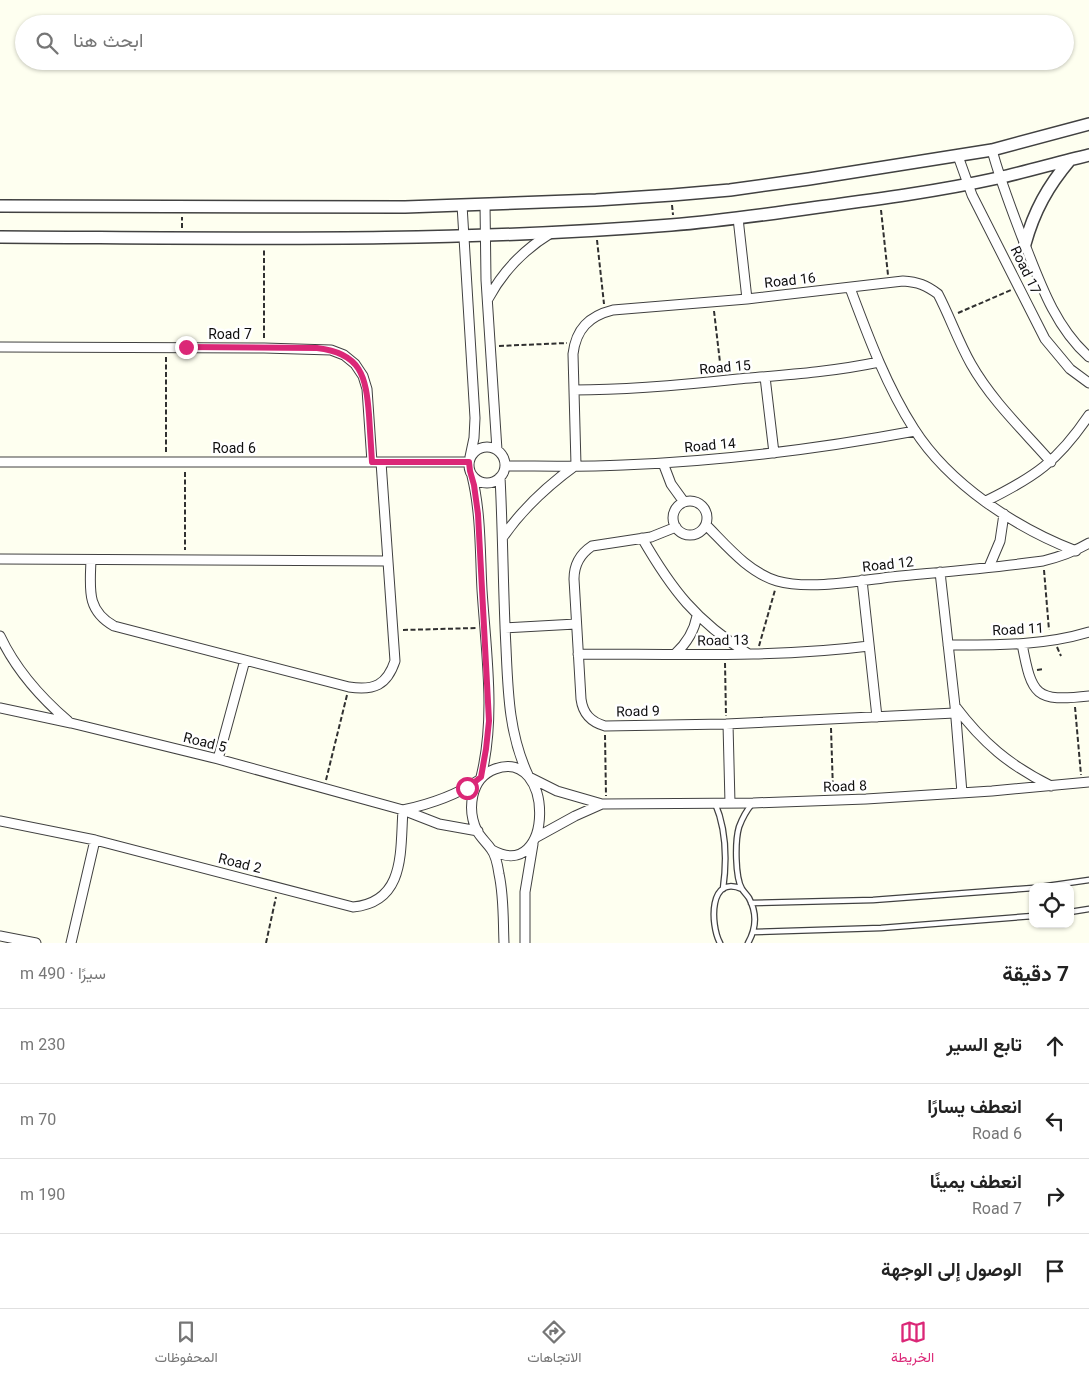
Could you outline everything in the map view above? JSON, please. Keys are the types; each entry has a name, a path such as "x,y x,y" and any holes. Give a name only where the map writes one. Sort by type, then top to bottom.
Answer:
{"street":[{"path":"0,206 462,205 672,195 730,190 958,156 992,150 1089,124"},
{"name":"Road 17","path":"992,150 999,177 1025,244 1057,317 1069,336 1089,357"},
{"path":"0,237 264,238 463,235 673,225 880,199 968,184 1089,155"},
{"name":"Road 17","path":"958,156 968,184 1045,339 1070,369 1089,384"},
{"path":"1025,244 1030,226 1042,199 1057,175 1070,160"},
{"path":"485,204 490,346 497,450"},
{"path":"462,205 475,418 470,471 478,514 489,721 486,749 480,779 475,788 472,815 478,831 492,850 500,881 504,943"},
{"path":"738,218 747,299"},
{"path":"488,299 500,278 515,260 540,240 554,232"},
{"name":"Road 16","path":"574,343 585,324 594,317 604,312 623,308 747,299 850,288 903,280 917,282 928,286 938,294 971,363 985,386 1001,407 1051,462"},
{"path":"850,288 879,362 902,410 915,431 948,469 986,501 1038,535 1076,551"},
{"path":"503,537 528,505 559,477 576,466 574,343"},
{"name":"Road 7","path":"0,346 331,350 344,355 355,364 363,376 367,390 388,561 393,630 395,661 391,672 384,681 374,687 363,689 349,687 114,626 103,620 95,610 91,598 91,560"},
{"name":"Road 15","path":"574,390 631,389 722,381 834,370 879,362"},
{"path":"765,377 774,453"},
{"path":"986,501 1023,482 1051,462 1072,439 1089,415"},
{"name":"Road 14","path":"505,466 663,463 774,453 915,431"},
{"path":"470,459 480,448 489,447 497,450 503,457 505,466 500,477 505,628 511,721 516,746 534,786 540,807 539,822 526,886 526,943"},
{"name":"Road 6","path":"0,462 376,462 470,459"},
{"path":"663,463 670,484 684,502"},
{"path":"472,476 484,482 493,482 500,477"},
{"path":"690,501 701,505 707,514 706,525 703,530 694,535 683,534 676,527 673,515 675,510 684,502 690,501"},
{"path":"989,567 1000,541 1004,514"},
{"name":"Road 12","path":"706,525 744,562 760,573 777,581 798,584 862,580 1042,561 1058,558 1076,551 1089,543"},
{"name":"Road 9","path":"676,527 660,534 592,546 580,556 576,563 574,579 582,707 591,720 605,726 727,724 876,717 955,709"},
{"path":"642,538 672,587 697,616 713,630 752,653"},
{"path":"0,559 388,561"},
{"path":"940,572 962,793"},
{"path":"862,580 876,717"},
{"path":"675,654 688,641 697,616"},
{"path":"505,628 576,624"},
{"name":"Road 11","path":"948,645 1022,644 1050,641 1089,632"},
{"path":"0,636 33,688 71,723"},
{"path":"1022,644 1029,678 1034,688 1043,695 1054,698 1089,696"},
{"name":"Road 13","path":"578,654 725,654 831,650 869,646"},
{"path":"218,759 245,660"},
{"name":"Road 5","path":"0,708 71,723 218,759 403,810 433,822 478,831"},
{"path":"955,709 1000,756 1028,775 1051,786"},
{"path":"727,724 730,803"},
{"path":"403,810 456,795 497,768 516,768 529,776"},
{"name":"Road 8","path":"529,776 558,790 604,804 753,803 834,800 962,793 1086,782"},
{"name":"Road 8","path":"535,839 575,816 604,804"},
{"name":"Road 2","path":"0,821 95,840 352,907 366,906 378,900 389,889 397,875 403,810"},
{"path":"492,850 508,856 516,855 523,852 535,839"},
{"path":"72,943 95,840"},
{"path":"0,936 36,943"}],"lane":[{"path":"715,803 725,837 723,889 716,900 713,915 715,930 720,943"},
{"path":"748,943 753,932 754,914 751,903 742,889 738,872 738,835 745,814 753,803"},
{"path":"1068,883 1089,880"},
{"path":"723,889 733,886 742,889"},
{"path":"751,903 873,900 1029,888"},
{"path":"1074,911 1089,909"},
{"path":"753,932 890,928 1029,916"}],"path":[{"path":"672,195 673,225"},
{"path":"880,199 888,282"},
{"path":"182,207 182,238"},
{"path":"596,230 604,312"},
{"path":"264,238 264,348"},
{"path":"949,317 1019,286"},
{"path":"713,302 722,381"},
{"path":"490,346 574,343"},
{"path":"166,347 166,462"},
{"path":"185,462 185,561"},
{"path":"1042,561 1050,641"},
{"path":"752,653 777,581"},
{"path":"393,630 484,628"},
{"path":"725,654 727,724"},
{"path":"324,787 349,687"},
{"path":"1074,698 1086,782"},
{"path":"830,719 834,800"},
{"path":"604,804 605,726"},
{"path":"266,943 278,887"}],"route":[{"path":"186,347 317,348 331,350 344,355 355,364 363,376 367,390 372,462 469,462 478,514 489,721 481,777 467,788"}]}
